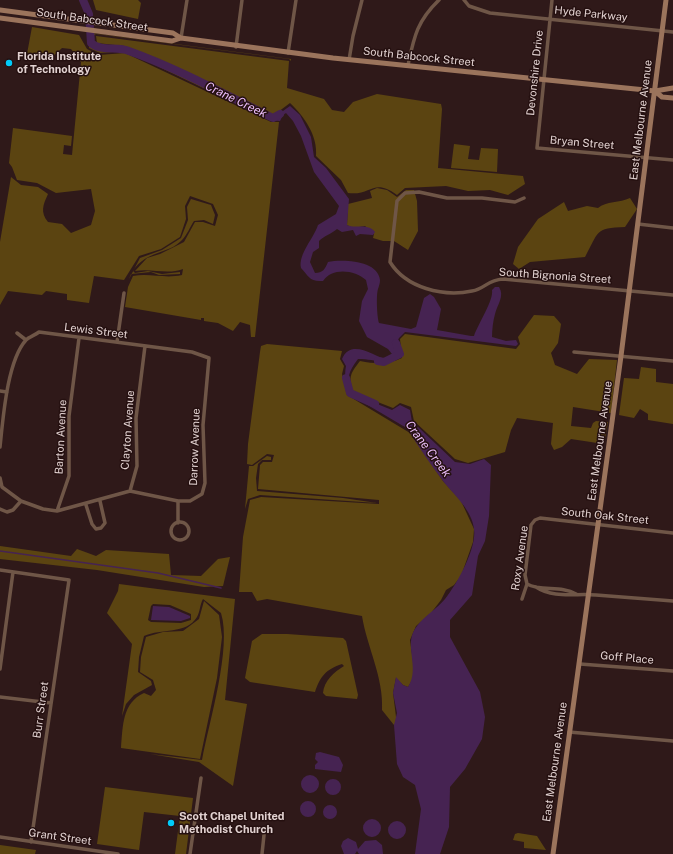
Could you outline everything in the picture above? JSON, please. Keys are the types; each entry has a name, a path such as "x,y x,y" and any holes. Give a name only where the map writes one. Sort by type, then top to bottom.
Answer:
{"main road":[{"name":"East Melbourne Avenue","path":"553,854 622,356 666,0"},
{"name":"South Babcock Street","path":"0,10 172,33 181,38 236,47 655,91 673,88"},
{"name":"South Babcock Street","path":"0,18 172,41 181,38"},
{"name":"South Babcock Street","path":"655,91 662,96 673,98"}],"street":[{"path":"181,38 187,0"},
{"path":"236,47 242,0"},
{"path":"288,53 296,0"},
{"path":"349,60 362,0"},
{"path":"408,65 412,42 419,23 439,0"},
{"name":"Hyde Parkway","path":"464,0 469,6 479,10 673,32"},
{"name":"Devonshire Drive","path":"537,148 552,0"},
{"name":"Bryan Street","path":"537,148 673,160"},
{"name":"South Bignonia Street","path":"524,198 515,202 482,198 448,198 419,192 405,193 397,201 390,262 395,271 427,290 435,292 474,291 493,279 503,279 673,295"},
{"path":"638,224 673,228"},
{"path":"118,342 124,293"},
{"name":"Lewis Street","path":"26,340 39,332 192,352"},
{"path":"0,447 7,392 14,363 26,340 17,333"},
{"name":"Barton Avenue","path":"57,511 69,476 69,416 79,338"},
{"name":"Clayton Avenue","path":"130,491 138,466 136,418 145,346"},
{"name":"Darrow Avenue","path":"178,501 190,502 202,494 205,482 203,425 211,357 192,352"},
{"path":"574,352 673,361"},
{"path":"0,391 7,392"},
{"path":"0,398 6,399"},
{"path":"0,478 1,489 12,494 21,501 43,509 57,511 86,505 130,491 178,501 178,523"},
{"path":"0,509 7,512 13,510 21,501"},
{"path":"86,505 92,524 96,529 101,528 105,523 100,501"},
{"name":"South Oak Street","path":"535,520 540,518 673,533"},
{"name":"Roxy Avenue","path":"522,599 527,584 525,575 532,525 535,520"},
{"path":"178,523 186,525 189,530 186,538 181,540 176,539 172,534 173,526 178,523"},
{"path":"673,527 673,533"},
{"path":"0,570 13,572 0,669"},
{"name":"Burr Street","path":"13,572 69,580 31,842"},
{"path":"527,584 536,587 560,589 576,594 673,601"},
{"name":"Goff Place","path":"580,664 673,671"},
{"path":"0,696 51,703"},
{"path":"569,732 673,741"},
{"path":"190,854 200,778"},
{"path":"262,854 264,835"},
{"name":"Grant Street","path":"0,837 118,854"}],"shaded area":[{"path":"93,0 138,0 141,3 138,19 96,10"},
{"path":"32,27 79,35 87,49 99,55 125,53 271,122 279,122 255,337 251,337 250,325 240,322 233,331 218,323 204,321 204,318 201,318 201,320 125,307 128,287 133,276 182,275 183,269 177,271 135,271 147,258 160,254 184,242 195,222 203,222 215,226 218,215 213,204 190,196 185,206 186,219 180,237 161,249 139,256 124,280 94,276 89,303 67,300 67,294 46,291 42,295 8,291 0,305 0,242 11,177 21,185 38,187 48,194 43,208 45,218 48,222 62,224 71,233 91,225 95,211 91,189 56,193 37,183 17,180 9,163 13,128 72,136 71,146 64,145 63,154 72,155 81,62 71,49 62,48 49,60 44,55 38,60 28,59 27,54"},
{"path":"91,33 291,59 291,61 289,59 96,34 94,35 93,41 96,45 124,48 153,59 271,117 270,120 126,51 100,53 89,48"},
{"path":"96,36 289,61 287,88 324,99 332,110 344,112 353,102 377,94 441,104 442,109 438,168 523,176 525,184 508,195 490,190 468,191 446,186 405,188 397,195 389,190 377,187 362,192 348,193 341,180 316,156 315,141 309,127 305,120 290,103 274,115 271,115 154,58 124,46 97,43"},
{"path":"454,144 470,146 468,159 479,160 481,148 498,149 497,172 451,168"},
{"path":"377,188 387,190 397,197 406,190 414,190 417,201 418,231 408,250 394,241 383,241 373,238 374,234 365,226 353,228 347,225 348,204 372,198 370,191"},
{"path":"630,198 637,209 625,227 602,230 596,237 585,257 530,262 519,269 513,264 518,247 538,219 564,202 568,211 587,206 598,208 605,204"},
{"path":"191,199 211,205 215,215 213,224 204,220 194,221 184,238 176,245 144,259 134,270 140,258 162,250 181,238 188,220 187,207"},
{"path":"133,271 135,273 148,271 162,274 180,272 180,274 159,275 151,272 132,274"},
{"path":"534,315 554,316 561,324 558,343 551,353 555,365 577,374 589,359 617,360 611,413 573,407 571,426 591,428 593,423 596,421 608,422 604,444 571,439 562,447 554,450 551,444 553,423 517,418 511,430 505,452 468,463 455,459 414,421 411,407 400,403 393,408 352,392 351,375 360,361 381,363 391,362 402,358 400,339 405,334 516,349 520,344 518,337"},
{"path":"267,344 342,351 340,359 344,366 342,374 347,395 410,433 443,481 461,501 474,529 473,542 461,576 454,585 446,590 441,600 431,613 416,626 410,640 414,669 413,679 408,687 403,685 396,678 393,693 397,725 394,725 382,710 382,698 378,674 364,628 362,616 267,599 257,601 252,592 239,592 243,537 250,500 261,497 379,504 379,500 258,489 260,465 263,462 272,462 274,455 267,454 252,465 247,464 248,444 261,346"},
{"path":"641,367 656,369 656,382 673,384 673,424 648,420 648,414 640,409 634,418 619,415 624,378 639,379"},
{"path":"267,456 271,457 271,460 262,460 258,464 256,478 257,491 343,498 377,503 260,495 248,499 245,509 249,466 253,466"},
{"path":"0,546 71,556 77,549 96,556 106,550 169,554 171,575 201,576 218,559 230,557 223,586 204,587 97,570 0,559"},
{"path":"119,584 235,599 225,700 247,704 233,786 199,762 150,754 202,760 222,665 224,628 221,613 203,599 199,613 192,623 180,629 144,636 139,657 138,672 151,681 152,685 134,695 126,704 122,716 132,644 107,613 118,591","holes":["153,604 170,605 191,614 191,620 181,623 151,622 148,620 151,606"]},
{"path":"204,601 219,615 222,637 217,678 200,759 121,748 123,724 131,703 144,693 151,696 156,690 153,680 140,672 141,657 146,637 163,632 183,631 199,619"},
{"path":"262,634 287,634 343,638 346,641 358,695 357,699 326,696 323,693 327,681 333,674 344,666 342,664 332,668 324,674 315,692 250,682 245,678 252,641"},
{"path":"105,787 193,798 186,854 175,854 180,816 144,812 139,850 97,844"},
{"path":"518,833 537,836 546,850 524,848 524,842 513,840 515,834"},
{"path":"0,845 36,850 35,854 0,854"}],"water":[{"path":"290,106 300,115 311,137 314,157 326,168 349,199 347,225 369,228 375,232 373,235 360,234 356,236 353,230 342,232 337,229 323,238 319,241 319,248 313,252 310,262 315,273 323,270 328,262 334,261 358,262 366,265 373,268 378,273 380,280 377,292 379,323 411,329 416,327 424,298 430,294 434,297 441,309 437,330 471,336 474,336 491,300 492,290 495,287 499,287 501,290 501,297 492,328 492,337 506,341 516,340 518,344 516,346 405,332 397,342 400,347 400,357 388,361 358,359 355,363 350,371 348,379 350,393 392,410 400,405 410,410 412,422 416,426 410,430 349,394 345,373 346,366 342,359 346,353 351,350 363,350 388,360 391,358 392,354 388,349 367,337 359,321 362,301 368,289 366,280 350,272 338,272 327,277 323,281 315,281 310,278 301,268 302,257 318,225 336,214 339,206 314,172 301,136 293,121 286,113 280,121 270,120 271,117 276,116"},
{"path":"418,427 455,462 470,464 484,459 491,465 489,516 485,541 478,556 472,595 450,620 450,637 480,692 485,717 482,739 465,769 450,787 449,827 440,854 415,854 421,809 415,785 403,777 397,764 394,725 397,713 393,693 396,677 403,685 408,687 412,679 413,664 411,640 413,633 420,622 445,599 455,584 469,556 474,537 474,529 470,515 462,503 443,481 410,433"},
{"path":"153,606 169,607 190,616 190,618 181,621 151,620"},
{"path":"320,752 339,757 343,765 341,772 315,769 315,765 318,762 315,759 316,753"},
{"path":"310,775 316,778 319,784 316,790 310,793 304,790 301,784 304,778"},
{"path":"330,779 336,779 341,784 339,793 336,795 330,795 325,790 325,784"},
{"path":"308,801 315,806 316,809 311,816 308,817 301,812 300,809 305,802"},
{"path":"327,805 333,805 337,809 337,815 333,819 327,819 323,815 323,809"},
{"path":"372,819 378,822 381,828 378,834 372,837 366,834 363,828 366,822"},
{"path":"397,821 403,824 406,830 403,836 397,839 391,836 388,830 391,824"},
{"path":"348,838 356,842 358,849 365,841 376,840 382,845 383,854 359,854 357,851 355,854 344,854 341,846 343,841"}],"waterway":[{"name":"Crane Creek","path":"83,0 89,14 91,43 95,46 129,51 184,74 273,118 280,114"},
{"name":"Crane Creek","path":"378,361 384,362 400,354 396,343"},
{"name":"Crane Creek","path":"346,378 350,393 375,404"},
{"path":"0,551 158,573 221,588"}],"place":[{"name":"Florida Institute of Technology","path":"9,63"},
{"name":"Scott Chapel United Methodist Church","path":"171,823"}]}
